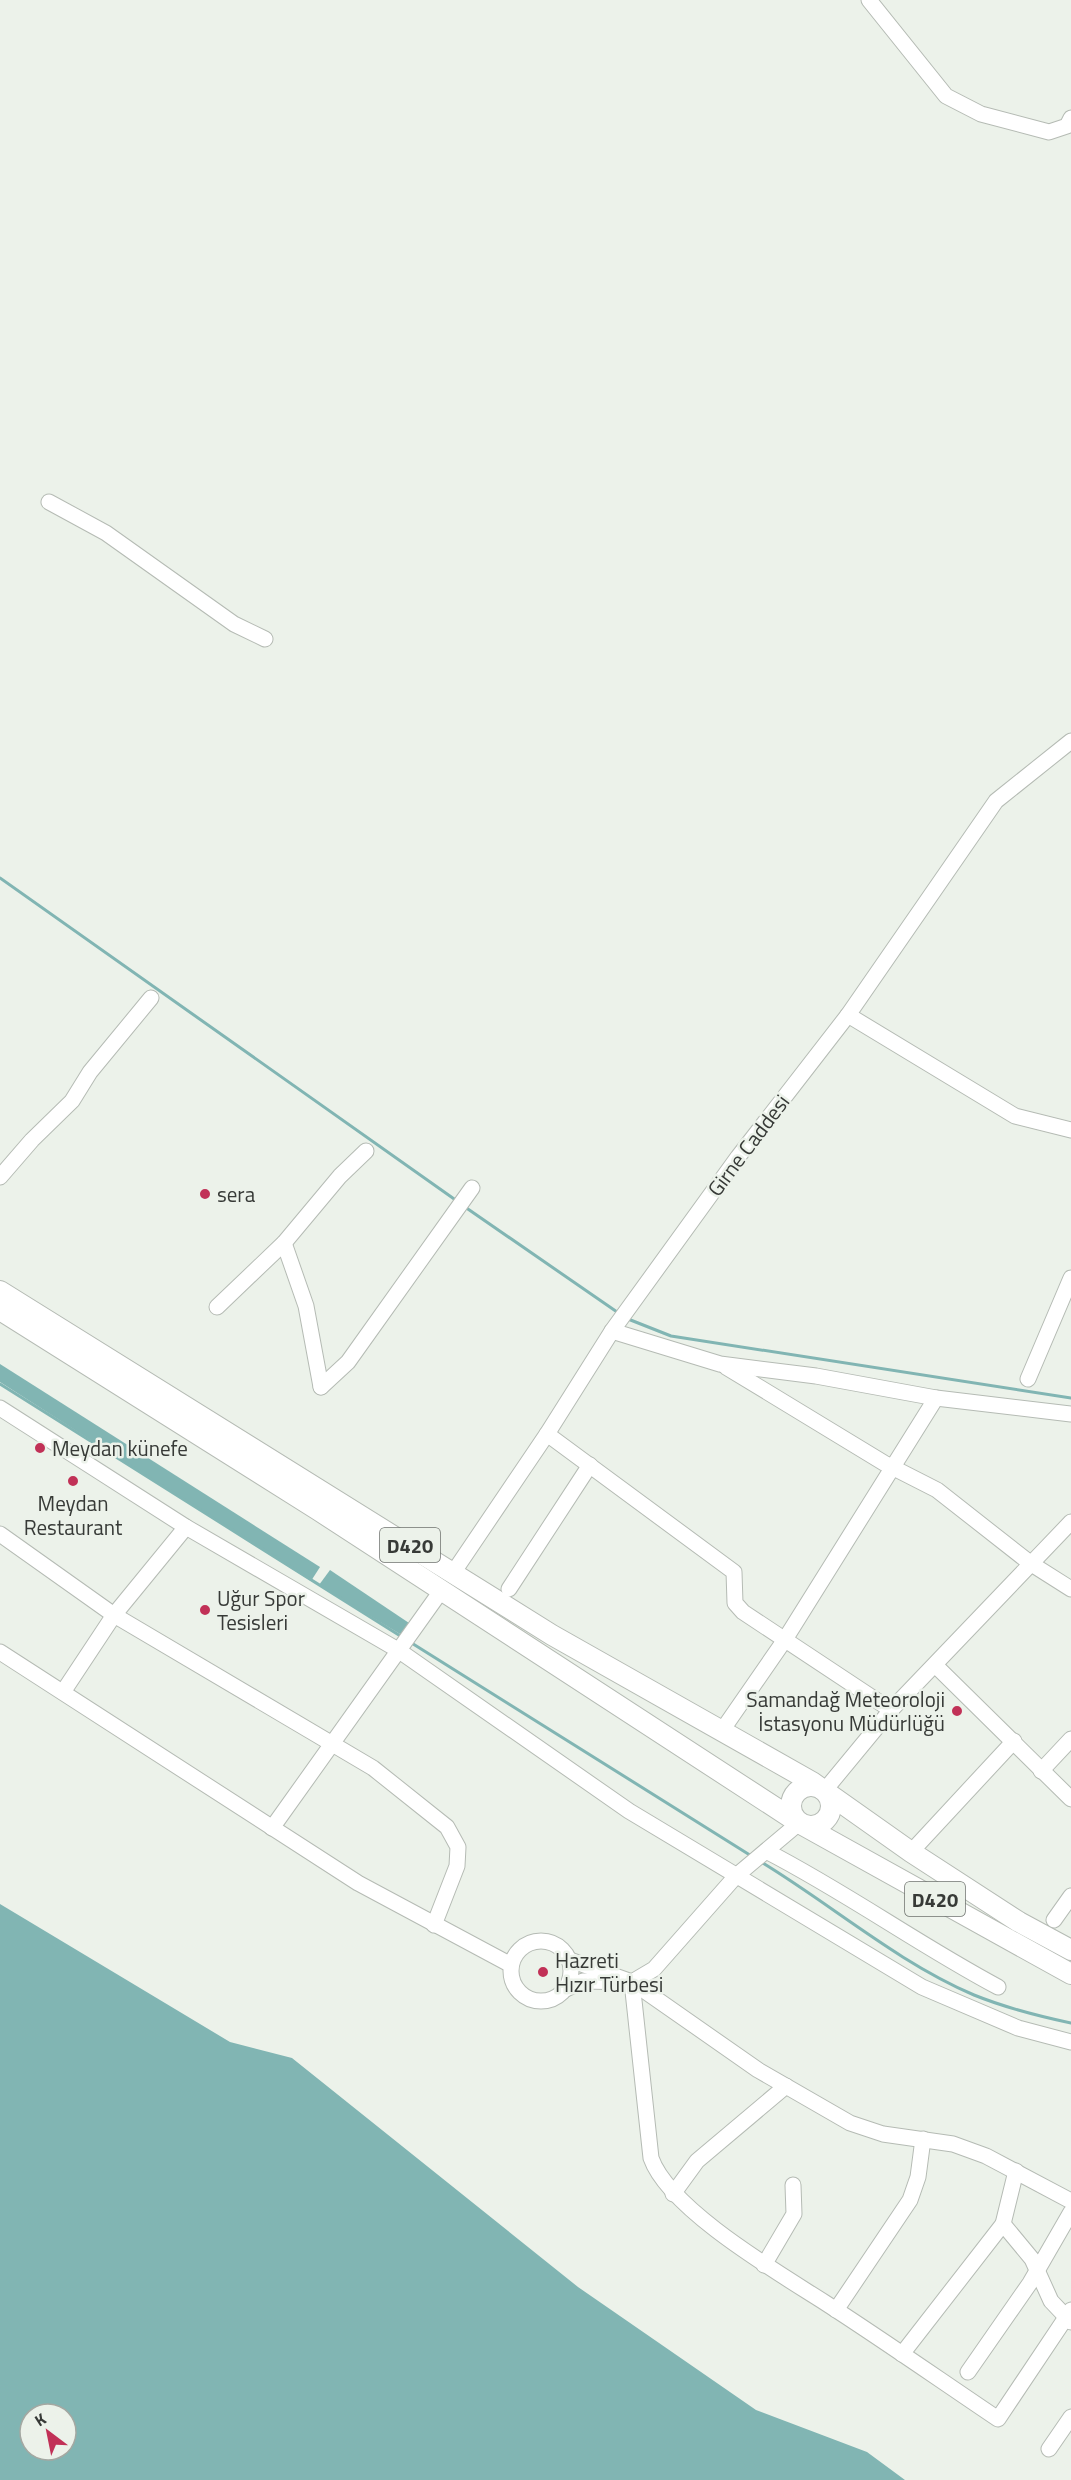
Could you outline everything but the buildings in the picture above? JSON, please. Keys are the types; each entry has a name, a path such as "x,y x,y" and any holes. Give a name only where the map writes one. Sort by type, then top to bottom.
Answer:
{"main road":[{"name":"D420","path":"0,1291 552,1635 825,1790 911,1852 1019,1922 1071,1950"},
{"name":"D420","path":"0,1310 441,1591 799,1823 1071,1974"},
{"path":"813,1786 825,1790 831,1801 828,1819 811,1827 799,1823 791,1806 795,1794 800,1789 813,1786"}],"street":[{"path":"869,0 946,96 981,114 1048,132 1067,126 1071,118"},
{"path":"49,502 106,533 234,624 265,639"},
{"name":"Girne Caddesi","path":"453,1573 547,1434 612,1331 738,1157 848,1015 996,801 1071,741"},
{"path":"0,1177 32,1140 72,1101 90,1072 151,998"},
{"path":"848,1015 1015,1116 1071,1130"},
{"path":"217,1307 284,1243 340,1176 366,1151"},
{"path":"284,1243 306,1306 321,1387 348,1362 472,1188"},
{"path":"1028,1379 1071,1278"},
{"path":"612,1331 720,1364 816,1376 936,1398 1071,1414"},
{"path":"720,1364 894,1468 938,1490 1030,1563 1071,1589"},
{"path":"721,1732 784,1641 936,1398"},
{"path":"0,1408 186,1527 398,1650 628,1811 922,1987 1018,2028 1071,2042"},
{"path":"547,1434 734,1572 736,1606 784,1641 891,1710"},
{"path":"508,1589 590,1465"},
{"path":"825,1790 891,1710 936,1666 1030,1563 1071,1522"},
{"path":"63,1692 114,1615 186,1527"},
{"path":"0,1534 114,1615 372,1768 453,1834 458,1847 457,1866 434,1925"},
{"path":"272,1828 441,1591"},
{"path":"0,1652 358,1883 511,1965"},
{"path":"936,1666 1071,1799"},
{"path":"1041,1771 1071,1739"},
{"path":"911,1852 1014,1741"},
{"path":"799,1823 736,1876 654,1970 632,1982 583,1981 549,2001 528,1999 514,1985 511,1965 521,1948 539,1941 558,1945 570,1960 632,1982 758,2070 850,2123 883,2134 953,2145 986,2156 1071,2201"},
{"path":"766,1851 862,1904 898,1931 998,1987"},
{"path":"1054,1920 1071,1896"},
{"path":"566,1989 570,1980 570,1960"},
{"path":"632,1982 651,2158 656,2174 673,2194 764,2265 836,2310 998,2420 1069,2317 1051,2301 1032,2259 1003,2224"},
{"path":"673,2194 697,2161 786,2086"},
{"path":"836,2310 910,2200 918,2177 923,2139"},
{"path":"902,2354 1003,2224 1016,2171"},
{"path":"764,2265 794,2214 793,2185"},
{"path":"968,2372 1036,2271 1071,2212"},
{"path":"1049,2449 1071,2417"}],"water":[{"path":"0,1364 320,1567 311,1581 0,1382"},
{"path":"330,1570 412,1625 405,1637 319,1585"},
{"path":"0,1904 230,2042 292,2058 578,2287 756,2410 867,2452 905,2480 0,2480"}],"waterway":[{"path":"0,878 457,1201"},
{"path":"465,1207 620,1314"},
{"path":"628,1319 671,1336 1071,1398"},
{"path":"0,1384 402,1637"},
{"path":"410,1642 753,1857"},
{"path":"761,1862 891,1950 946,1982 998,2004 1071,2023"}],"place":[{"name":"sera","path":"205,1194"},
{"name":"Meydan künefe","path":"40,1448"},
{"name":"Meydan Restaurant","path":"73,1481"},
{"name":"Uğur Spor Tesisleri","path":"205,1610"},
{"name":"Samandağ Meteoroloji İstasyonu Müdürlüğü","path":"957,1711"},
{"name":"Hazreti Hızır Türbesi","path":"543,1972"}]}
